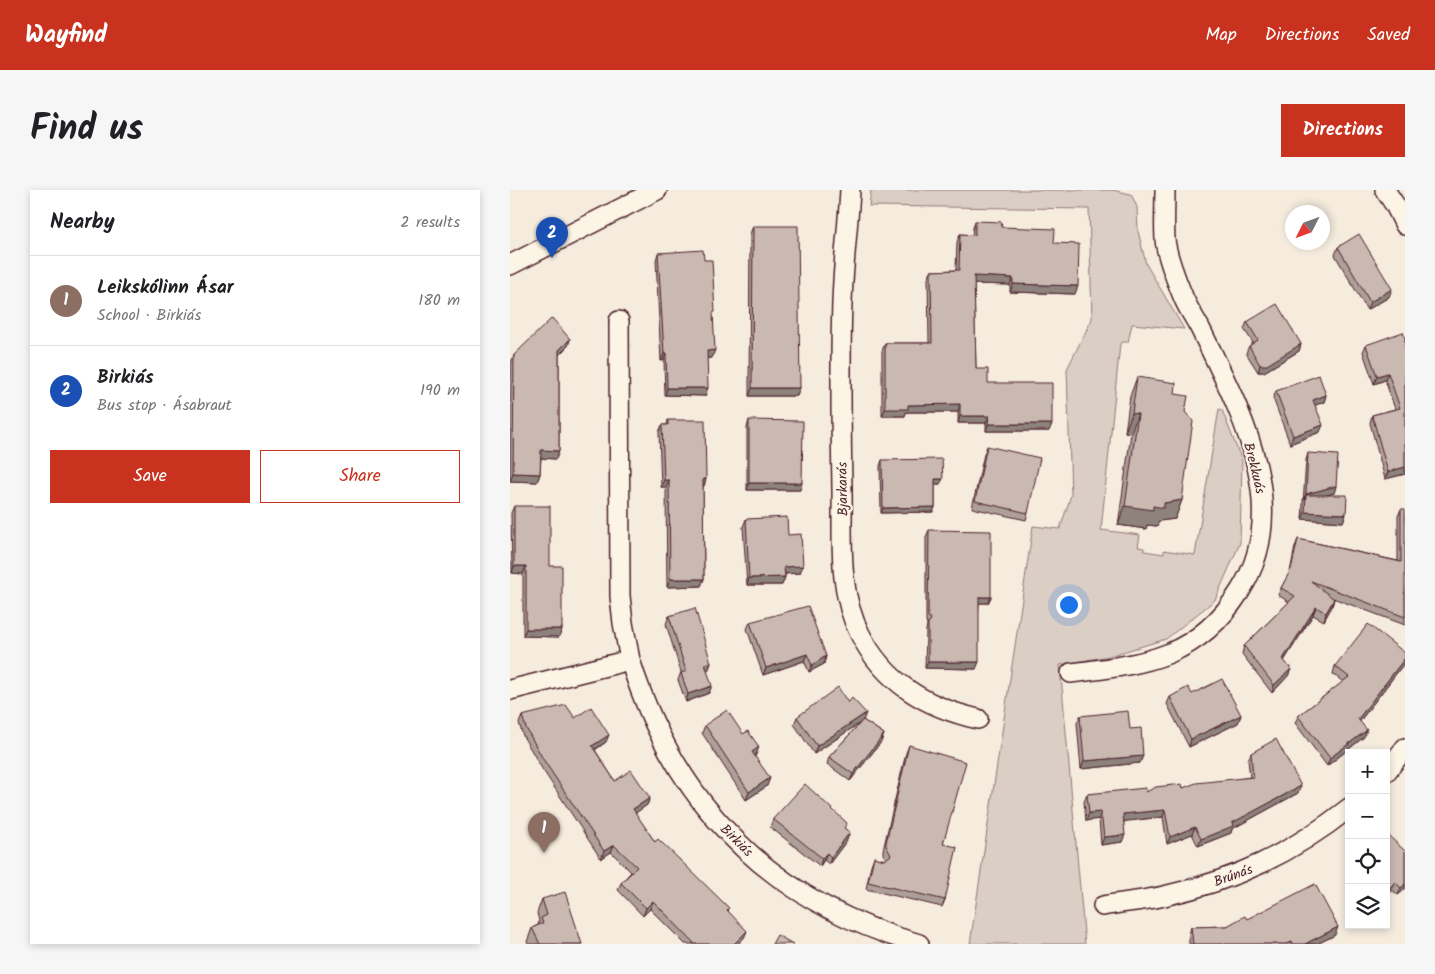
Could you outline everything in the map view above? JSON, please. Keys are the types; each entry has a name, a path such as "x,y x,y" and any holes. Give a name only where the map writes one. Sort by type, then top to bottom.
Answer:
{"street":[{"path":"510,265 657,190"},
{"name":"Bjarkarás","path":"850,190 842,303 841,397 843,561 847,598 852,616 868,649 895,681 914,695 934,706 955,714 978,719"},
{"name":"Brekkuás","path":"1071,673 1132,665 1174,651 1191,642 1220,618 1237,596 1248,578 1262,535 1263,502 1259,471 1239,410 1200,327 1182,296 1165,241 1165,190"},
{"path":"1385,190 1405,224"},
{"name":"Birkiás","path":"619,321 620,588 623,623 630,660 652,720 668,753 687,784 734,840 762,864 822,906 890,936 918,944"},
{"path":"510,690 630,660"},
{"path":"1390,767 1405,748"},
{"name":"Brúnás","path":"1103,906 1162,897 1200,887 1251,869 1306,840 1345,811"}],"shaded area":[{"path":"871,190 1112,190 1131,194 1137,207 1138,231 1146,264 1184,329 1132,324 1128,342 1120,344 1101,530 1140,535 1138,547 1144,548 1144,551 1164,554 1164,550 1195,555 1219,409 1222,410 1242,461 1240,543 1215,600 1166,639 1109,656 1060,665 1085,944 970,944 1033,526 1060,529 1071,495 1067,369 1092,319 1089,209 869,206"}],"building":[{"path":"975,221 1002,222 1001,227 1055,229 1054,243 1079,244 1078,286 1013,284 1013,278 974,276 976,369 988,369 988,383 1052,383 1052,424 988,424 989,416 960,416 960,404 908,405 908,409 885,409 885,343 932,343 931,271 959,270 960,234 975,235"},
{"path":"753,226 798,226 800,388 752,388"},
{"path":"1359,234 1392,289 1370,302 1338,247"},
{"path":"703,250 704,260 712,260 715,312 713,313 715,350 707,351 708,388 667,388 658,253"},
{"path":"1277,304 1301,344 1267,365 1260,365 1249,346 1258,340 1247,322"},
{"path":"552,318 570,339 559,350 559,451 541,450 540,474 513,473 514,355"},
{"path":"1403,332 1405,338 1405,467 1388,472 1372,415 1400,408 1388,373 1377,376 1366,345"},
{"path":"1319,375 1326,395 1313,400 1323,425 1293,436 1276,391"},
{"path":"1137,377 1176,383 1175,394 1188,396 1185,412 1193,421 1182,500 1164,503 1164,508 1153,506 1153,510 1125,506 1138,414 1132,413"},
{"path":"668,420 705,420 706,479 703,479 704,579 670,579 669,480 664,480 662,425 668,425"},
{"path":"749,420 803,421 802,483 749,483"},
{"path":"987,446 1040,458 1028,513 975,501"},
{"path":"1308,453 1338,455 1336,486 1306,494"},
{"path":"942,459 943,479 935,479 935,507 883,508 882,460"},
{"path":"1306,495 1347,495 1346,514 1305,512"},
{"path":"514,506 550,506 550,566 562,566 562,629 526,629 526,566 514,566"},
{"path":"1401,509 1405,509 1405,617 1311,581 1334,599 1326,613 1316,607 1283,659 1291,669 1274,685 1244,646 1295,596 1281,588 1291,569 1298,539 1401,562"},
{"path":"787,517 788,535 801,534 803,566 784,567 785,577 749,578 746,519"},
{"path":"929,530 991,531 991,597 979,597 979,662 928,662 928,623 931,620 928,616"},
{"path":"808,606 826,656 812,665 807,654 766,668 750,622"},
{"path":"695,608 711,663 705,664 712,686 688,694 681,673 686,671 669,616"},
{"path":"1368,624 1405,653 1405,658 1358,719 1367,730 1330,758 1298,716 1349,677 1335,666"},
{"path":"1222,679 1241,715 1191,739 1170,697 1188,687 1192,694"},
{"path":"838,687 848,703 852,698 866,713 817,746 797,717"},
{"path":"566,705 575,718 591,707 609,735 592,746 615,781 631,770 650,798 633,809 655,842 658,839 681,861 729,908 727,910 747,931 734,944 693,944 653,901 646,908 621,883 637,867 614,845 604,851 543,759 526,728 522,716"},
{"path":"727,710 743,734 748,731 759,747 752,752 770,778 749,792 705,725"},
{"path":"1128,711 1130,729 1141,728 1143,756 1084,761 1080,716"},
{"path":"863,720 884,734 853,774 829,757"},
{"path":"1276,739 1301,786 1232,823 1233,826 1201,839 1195,827 1170,837 1165,810 1123,814 1125,835 1104,837 1101,812 1089,813 1087,794 1146,788 1146,792 1156,787 1182,784 1183,788 1196,783 1253,777 1251,753"},
{"path":"909,745 966,762 943,844 957,847 945,900 868,882 874,857 885,860 891,855 886,843"},
{"path":"805,784 847,823 844,828 850,832 831,857 827,853 822,858 773,819"},
{"path":"1390,837 1405,851 1405,884 1401,888 1395,882 1390,888"},
{"path":"1315,884 1338,927 1305,944 1293,944 1292,942 1287,944 1193,944 1191,927 1227,926 1245,916 1247,919"},
{"path":"565,892 582,944 540,944 532,928 543,923 541,918 547,915 542,899"},
{"path":"777,935 793,944 772,944"}],"place":[{"name":"Birkiás","path":"552,258"},
{"name":"Leikskólinn Ásar","path":"544,853"}]}
